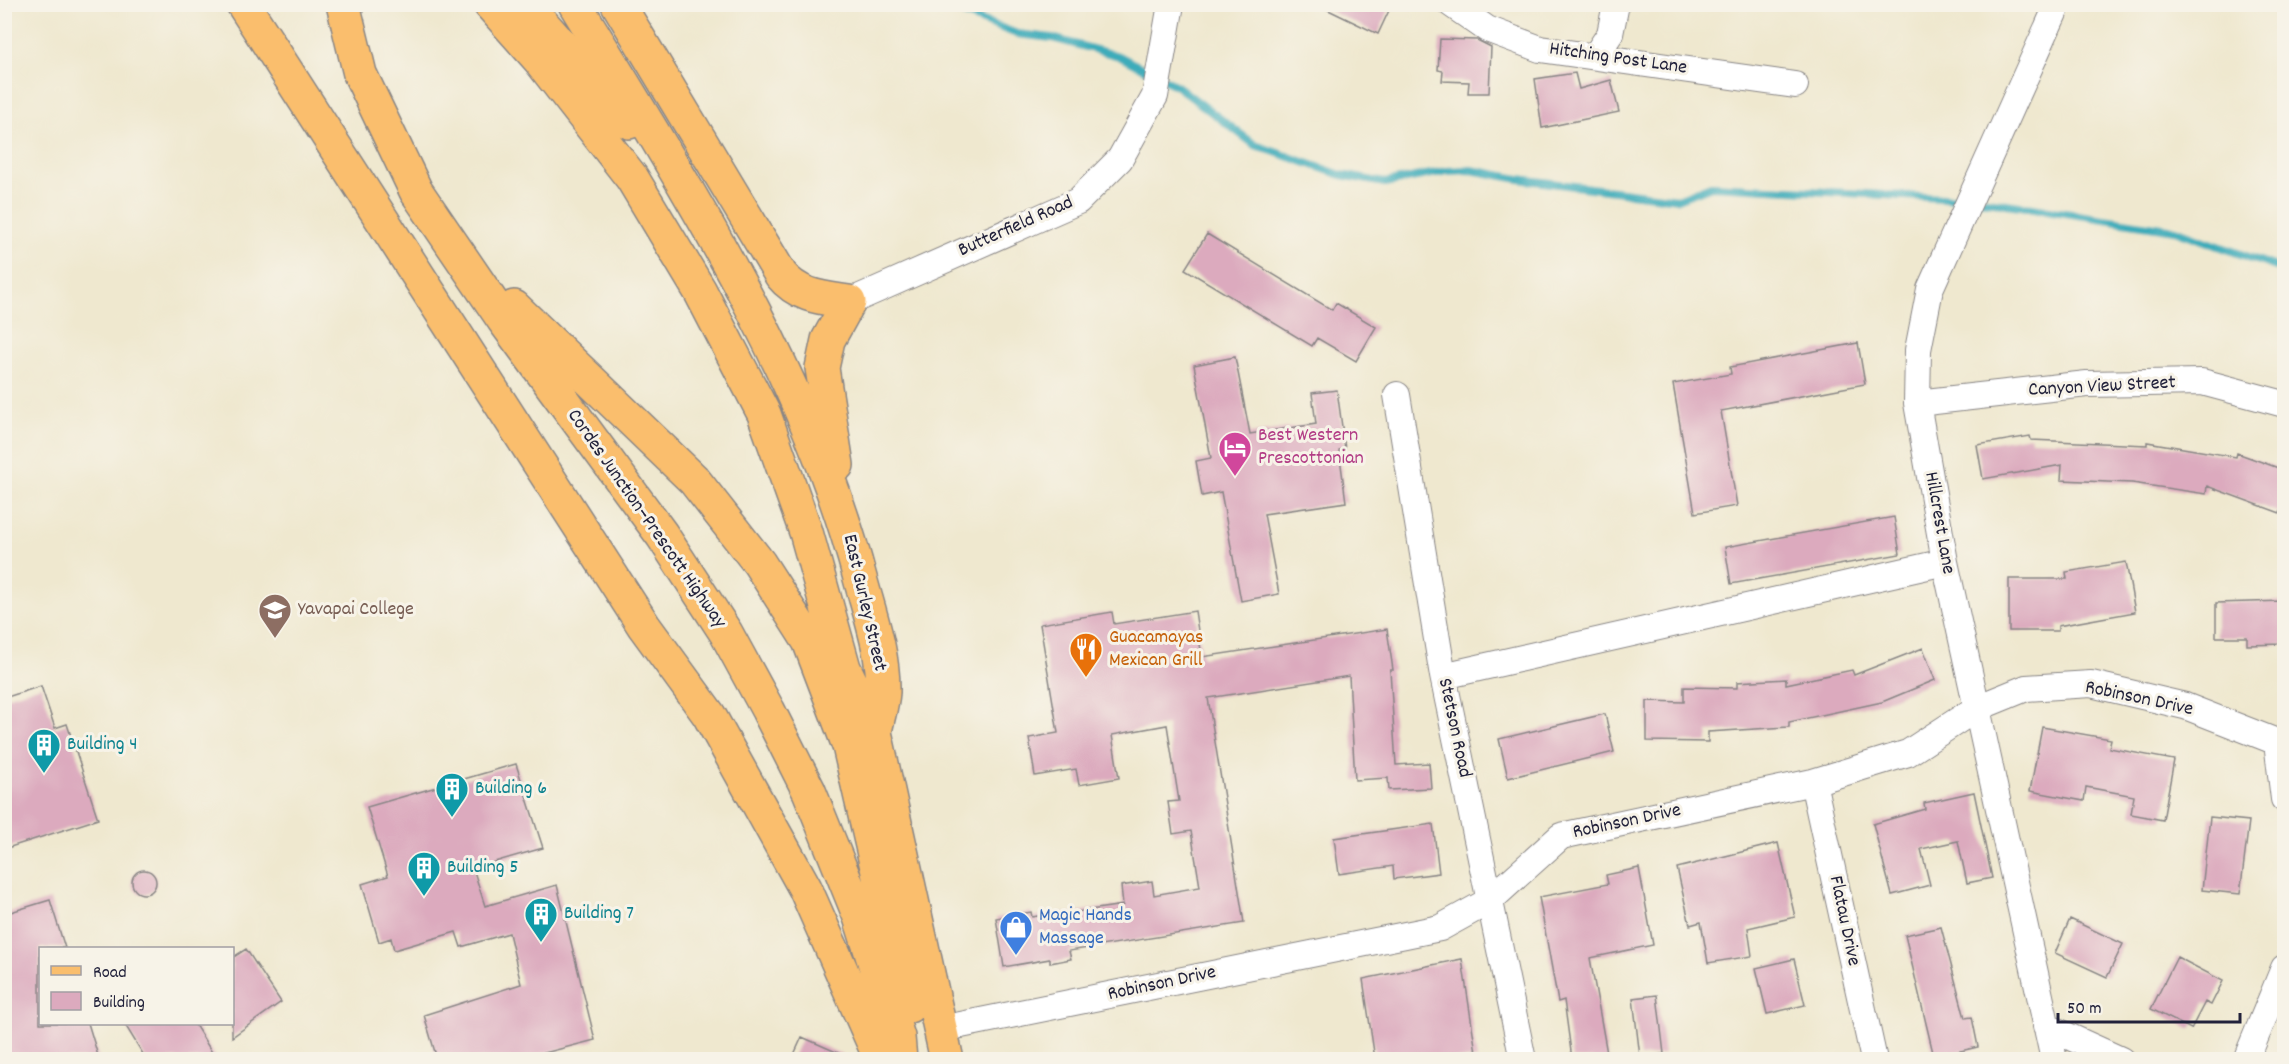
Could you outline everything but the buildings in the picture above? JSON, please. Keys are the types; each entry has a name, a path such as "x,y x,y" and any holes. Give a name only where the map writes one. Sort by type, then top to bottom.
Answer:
{"main road":[{"path":"243,4 644,626 709,715 805,888 881,1059"},
{"name":"Cordes Junction–Prescott Highway","path":"343,4 360,74 416,191 503,319 662,535 726,633 804,781 860,917 898,1036 900,1059"},
{"path":"490,4 539,59 632,178 711,312 764,414 806,532 844,668 875,732"},
{"path":"525,4 678,176"},
{"path":"574,4 678,176"},
{"path":"618,4 781,275 788,284 810,296 849,302 828,340 822,368 845,522"},
{"name":"East Gurley Street","path":"678,176 789,379 845,522 880,657 883,693 875,732 944,1044"},
{"path":"416,191 515,308 694,480 759,563 809,641 849,746 917,1042 926,1059"}],"street":[{"name":"Butterfield Road","path":"849,302 1078,201 1120,159 1155,96 1171,4"},
{"name":"Hitching Post Lane","path":"1451,4 1486,29 1540,49 1596,55 1795,85"},
{"path":"1596,55 1610,34 1616,4"},
{"name":"Hillcrest Lane","path":"2054,1059 1945,562 1917,404 1918,350 1930,289 2058,4"},
{"name":"Canyon View Street","path":"1917,404 2087,384 2202,382 2284,404"},
{"name":"Stetson Road","path":"1397,395 1443,676 1523,1059"},
{"path":"1443,676 1945,562"},
{"name":"Robinson Drive","path":"944,1044 1440,928 1489,901 1561,836 1813,783 1908,753 1977,708 2026,688 2091,684 2185,706 2281,741"},
{"path":"2281,741 2284,799"},
{"name":"Flatau Drive","path":"1813,783 1874,1059"},
{"path":"2246,1059 2284,968"},
{"path":"2046,1026 2121,1059"}],"waterway":[{"path":"939,4 1017,34 1052,38 1119,56 1177,86 1255,145 1341,175 1385,183 1447,171 1471,170 1519,179 1678,199 1711,186 1981,200 2175,230 2284,270"}],"place":[{"name":"Best Western Prescottonian","path":"1235,477"},
{"name":"Yavapai College","path":"275,639"},
{"name":"Guacamayas Mexican Grill","path":"1086,678"},
{"name":"Building 4","path":"44,774"},
{"name":"Building 6","path":"452,818"},
{"name":"Building 5","path":"424,897"},
{"name":"Building 7","path":"541,943"},
{"name":"Magic Hands Massage","path":"1016,956"}]}
